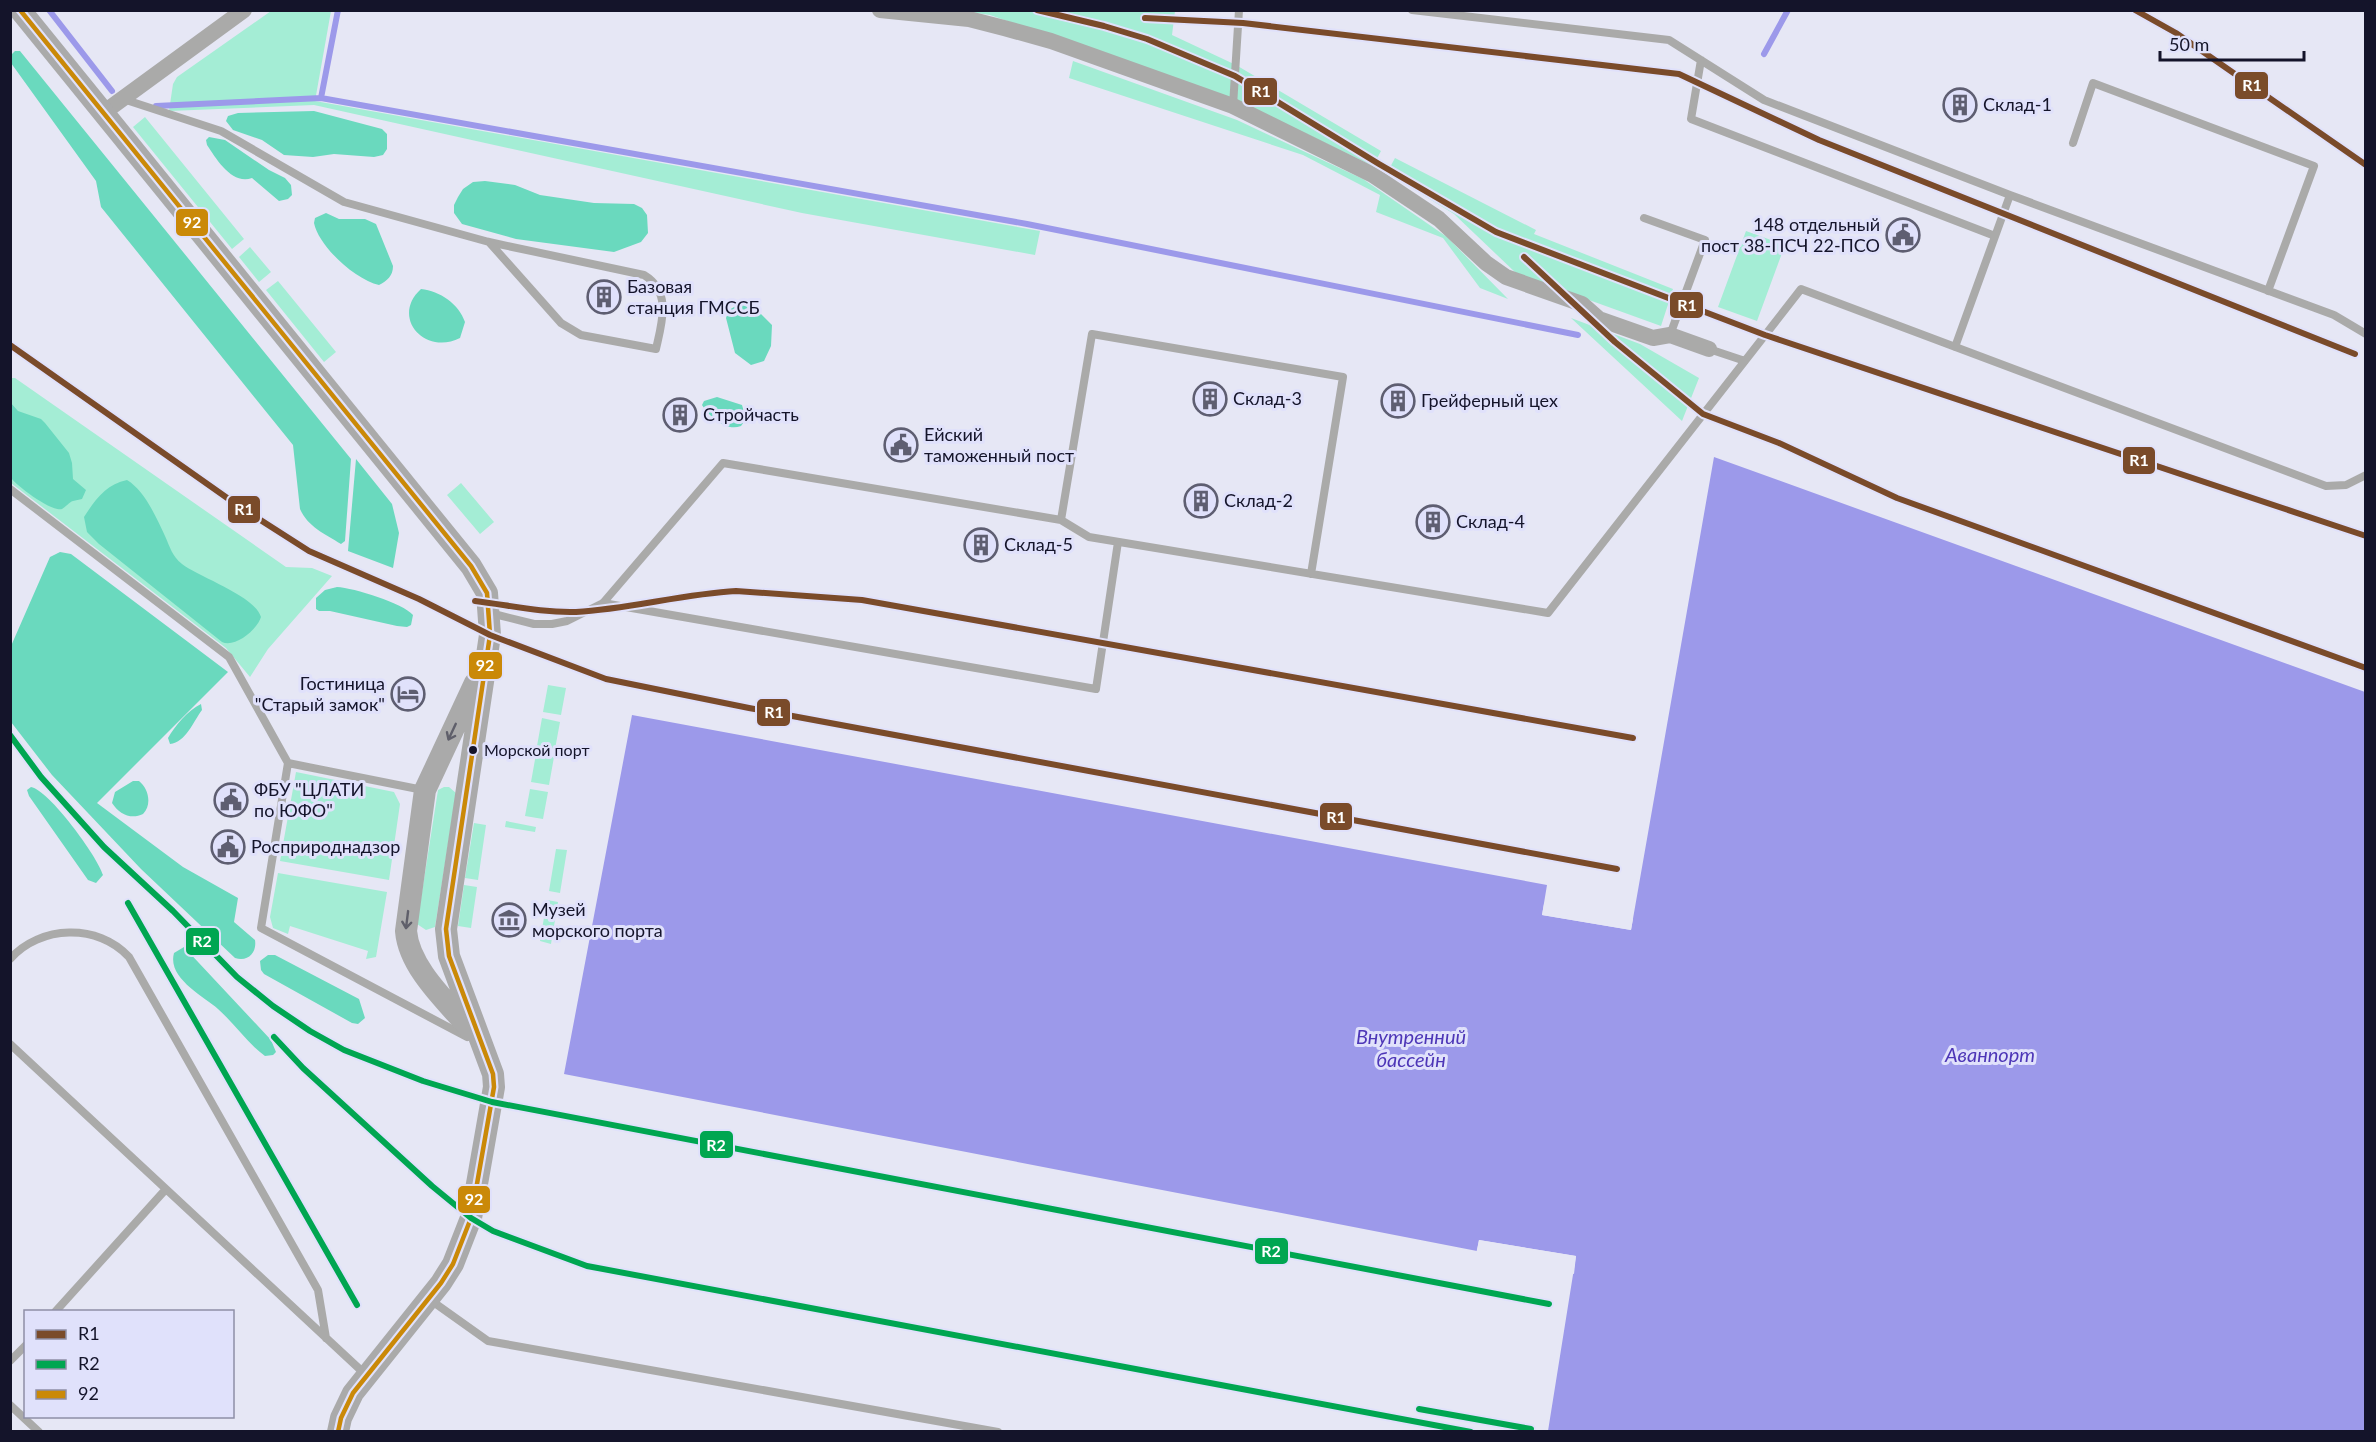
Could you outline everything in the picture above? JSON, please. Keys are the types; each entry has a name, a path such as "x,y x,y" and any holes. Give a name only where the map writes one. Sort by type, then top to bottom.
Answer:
{"street":[{"path":"20,10 471,566 487,593 490,635 446,929 449,956 494,1074 494,1087 473,1209 453,1264 429,1299 346,1405 338,1431"},
{"path":"103,113 244,10"},
{"path":"880,10 969,19 1014,30 1233,106 1373,175 1439,219 1486,263 1506,278 1582,304 1599,319 1653,338 1670,335 1709,349"},
{"path":"484,1047 413,960 407,943 406,924 425,790 486,660"}],"lane":[{"path":"1233,106 1239,10"},
{"path":"1412,10 1669,40 1764,100 2010,195 2334,315 2366,334"},
{"path":"1701,60 1691,119 1995,236"},
{"path":"2073,143 2093,83 2314,166 2268,291"},
{"path":"122,99 222,131 344,202 489,242 632,270 650,278 658,288 664,306 656,349 581,335 570,330 561,323 489,242"},
{"path":"1955,347 2010,195"},
{"path":"1644,218 1705,240 1670,335"},
{"path":"490,613 534,624 552,624 567,621 603,603 723,463 1061,520 1089,537 1548,614 1801,289 2325,486 2346,485 2366,475"},
{"path":"1061,520 1092,333 1343,376 1311,574"},
{"path":"1709,349 1744,361"},
{"path":"10,489 229,657 288,763 261,928 484,1047"},
{"path":"603,603 1096,689 1118,542"},
{"path":"288,763 425,790"},
{"path":"10,959 26,944 38,938 63,933 105,939 114,943 129,957 318,1290 326,1338"},
{"path":"10,1044 367,1376"},
{"path":"56,1310 166,1189"},
{"path":"429,1299 488,1341 998,1431"},
{"path":"10,1361 24,1346"},
{"path":"10,1406 39,1431"}],"green space":[{"path":"271,11 331,11 315,101 1040,231 1035,255 802,213 314,105 169,111 173,84 177,77"},
{"path":"962,11 1175,11 1172,35 1236,65 1381,151 1373,166 1238,101 990,15"},
{"path":"15,51 20,51 351,459 345,541 341,544 318,530 303,515 300,509 293,445 101,207 96,181 11,63 11,55"},
{"path":"1073,61 1237,120 1363,179 1447,237 1508,299 1480,288 1443,238 1376,212 1380,195 1303,155 1069,78"},
{"path":"314,111 382,129 387,134 387,149 383,155 374,157 334,154 313,157 284,155 262,140 233,130 226,121 228,116 238,113"},
{"path":"145,117 244,239 232,249 133,127"},
{"path":"209,137 225,140 269,170 285,178 291,185 292,195 288,199 279,201 252,178 238,178 232,175 220,164 207,145 206,140"},
{"path":"1395,158 1536,230 1534,234 1673,289 1661,326 1517,274 1454,214 1387,173"},
{"path":"485,181 515,185 540,195 594,203 634,204 642,208 647,215 648,233 641,242 614,252 516,239 462,224 454,213 454,205 458,197 463,189 473,182"},
{"path":"326,213 339,219 365,219 376,224 393,266 392,273 387,280 379,285 360,277 331,252 317,232 314,223 315,218"},
{"path":"1746,231 1785,245 1757,321 1718,307"},
{"path":"250,247 271,272 259,282 239,257"},
{"path":"278,281 336,352 324,362 266,290"},
{"path":"421,289 442,296 462,315 465,322 460,338 447,342 435,342 424,338 416,331 410,322 409,311 412,300"},
{"path":"739,304 757,310 772,325 771,346 764,361 751,365 735,353 726,318 729,310"},
{"path":"1571,318 1640,344 1699,378 1682,421"},
{"path":"10,378 15,378 286,567 312,568 332,576 268,649 250,677 226,648 11,483"},
{"path":"717,397 742,405 746,419 741,426 724,425 709,414 702,405 704,401"},
{"path":"10,402 18,411 41,419 69,453 73,479 86,490 82,499 62,509 50,507 20,487 11,478"},
{"path":"356,459 392,504 399,533 393,568 348,551"},
{"path":"127,480 149,505 172,551 182,564 238,594 257,609 261,617 259,622 245,637 233,642 222,642 87,532 84,517 92,505 107,489"},
{"path":"461,483 494,522 480,534 447,495"},
{"path":"60,552 71,554 228,672 97,803 183,867 238,898 234,922 255,940 255,949 244,959 235,958 141,869 52,775 11,722 11,646 50,557"},
{"path":"337,587 366,593 408,610 413,615 411,625 397,626 316,609 316,598 325,590"},
{"path":"548,685 566,688 561,715 543,712"},
{"path":"201,704 202,710 189,731 180,740 170,744 168,738 178,724 191,710"},
{"path":"542,718 560,722 555,749 537,746"},
{"path":"536,754 554,757 549,785 531,782"},
{"path":"296,772 394,792 400,804 389,880 280,861"},
{"path":"133,781 139,781 147,793 148,806 139,816 122,813 112,803 115,792"},
{"path":"31,787 49,799 83,840 103,875 96,883 88,880 29,796 27,790"},
{"path":"449,787 456,793 435,927 426,930 417,924 438,790"},
{"path":"530,789 548,792 543,819 525,816"},
{"path":"506,821 536,827 535,832 505,827"},
{"path":"474,823 486,825 478,880 465,878"},
{"path":"556,849 567,850 560,893 549,891"},
{"path":"278,873 387,892 376,957 366,959 368,951 290,926 288,934 273,928 270,917"},
{"path":"464,885 477,887 471,928 458,926"},
{"path":"547,900 558,902 551,944 540,941"},
{"path":"184,947 271,1040 276,1052 273,1055 265,1056 259,1051 218,1009 181,978 173,962 174,953"},
{"path":"268,955 275,955 359,999 365,1018 358,1024 352,1023 264,974 260,961"}],"water":[{"name":"Аванпорт","path":"1714,457 2365,692 2365,1431 1548,1431 1576,1256 1479,1240 1477,1251 564,1074 632,715 1547,885 1542,915 1631,930"}],"pier":[{"path":"1544,904 1547,904 1546,912 1629,927 1630,919 1633,919 1631,930 1542,915"},
{"path":"1479,1240 1576,1256 1574,1274 1571,1273 1573,1258 1481,1244 1480,1252 1476,1254"}],"waterway":[{"path":"49,10 112,91"},
{"path":"321,98 338,10"},
{"path":"1764,54 1788,10"},
{"path":"156,106 321,98 1027,224 1578,335"}],"transit line":[{"name":"92","path":"20,10 471,566 487,593 490,635 446,929 449,956 493,1074 494,1087 471,1218 453,1264 441,1283 353,1393 341,1418 338,1432"},
{"name":"R1","path":"1037,10 1147,39 1235,76 1496,232 1765,335 2366,536"},
{"name":"R1","path":"2135,10 2176,33 2366,165"},
{"name":"R1","path":"1145,18 1243,23 1679,74 1819,140 2355,354"},
{"name":"R1","path":"1524,257 1615,342 1703,414 1779,443 1897,498 2366,668"},
{"name":"R1","path":"10,345 240,507 309,551 419,599 490,635 606,679 749,708 1617,869"},
{"name":"R1","path":"475,601 538,610 576,612 736,591 862,600 1633,738"},
{"name":"R2","path":"10,735 41,777 104,847 173,911 237,977 273,1006 310,1031 344,1050 423,1081 492,1102 1549,1304"},
{"name":"R2","path":"128,903 357,1305"},
{"name":"R2","path":"274,1037 303,1068 432,1186 471,1218 493,1231 587,1266 1471,1432"},
{"name":"R2","path":"1419,1409 1531,1429"}],"place":[{"name":"Склад-1","path":"1960,105"},
{"name":"148 отдельный пост 38-ПСЧ 22-ПСО","path":"1903,235"},
{"name":"Базовая станция ГМССБ","path":"604,297"},
{"name":"Склад-3","path":"1210,399"},
{"name":"Грейферный цех","path":"1398,401"},
{"name":"Стройчасть","path":"680,415"},
{"name":"Ейский таможенный пост","path":"901,445"},
{"name":"Склад-2","path":"1201,501"},
{"name":"Склад-4","path":"1433,522"},
{"name":"Склад-5","path":"981,545"},
{"name":"Гостиница \"Старый замок\"","path":"408,694"},
{"name":"Морской порт","path":"473,750"},
{"name":"ФБУ \"ЦЛАТИ по ЮФО\"","path":"231,800"},
{"name":"Росприроднадзор","path":"228,847"},
{"name":"Музей морского порта","path":"509,920"}],"water label":[{"name":"Внутренний бассейн","path":"1411,1048"}]}
